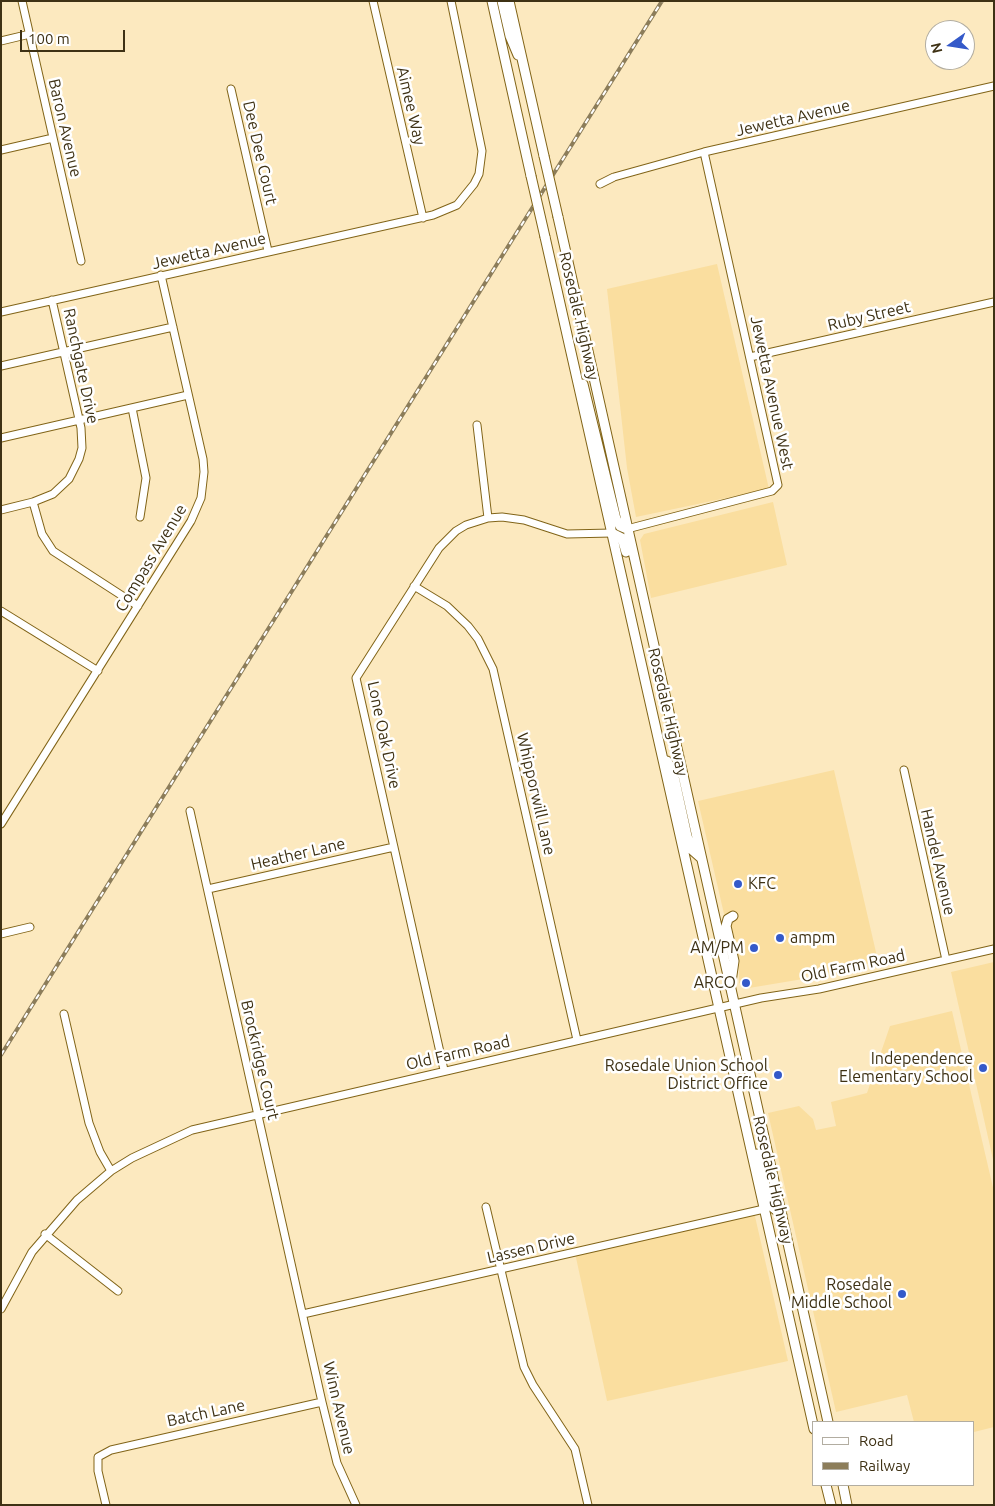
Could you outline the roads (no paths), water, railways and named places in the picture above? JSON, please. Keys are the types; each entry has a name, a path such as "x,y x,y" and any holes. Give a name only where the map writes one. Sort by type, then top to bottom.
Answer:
{"main road":[{"name":"Rosedale Highway","path":"492,1 812,1421"},
{"path":"502,1 512,44 523,63"},
{"name":"Rosedale Highway","path":"509,1 828,1421"},
{"path":"574,363 588,396 616,519 620,526 627,529"},
{"path":"612,533 622,538 624,543 641,614 650,633"},
{"path":"662,752 673,772 692,850 702,859"},
{"path":"730,987 734,961 726,926 728,919 733,916"},
{"path":"749,1138 762,1167 771,1206 782,1215"},
{"path":"826,1486 831,1505"},
{"path":"843,1486 847,1505"}],"street":[{"name":"Baron Avenue","path":"22,1 80,261"},
{"name":"Aimee Way","path":"373,1 423,218"},
{"name":"Jewetta Avenue","path":"1,312 423,218 442,213 464,199 474,184 482,161 481,138 451,1"},
{"path":"1,41 30,34"},
{"name":"Jewetta Avenue","path":"600,184 614,177 704,152 994,86"},
{"name":"Dee Dee Court","path":"232,90 268,251"},
{"path":"1,150 53,138"},
{"name":"Jewetta Avenue West","path":"627,529 772,491 778,485 704,152"},
{"name":"Compass Avenue","path":"1,824 191,521 201,498 203,459 161,276"},
{"name":"Ranchgate Drive","path":"1,510 43,499 62,487 75,469 82,448 79,420 52,300"},
{"name":"Ruby Street","path":"750,357 994,302"},
{"path":"1,366 173,327"},
{"path":"1,438 188,395"},
{"path":"132,408 146,478 140,517"},
{"path":"477,425 488,518"},
{"path":"33,502 42,534 53,551 138,606"},
{"name":"Lone Oak Drive","path":"444,1070 356,678 446,539 466,525 488,518 513,518 567,534 612,533"},
{"name":"Whipporwill Lane","path":"414,586 447,606 468,626 478,639 493,669 578,1040"},
{"path":"1,611 98,671"},
{"name":"Handel Avenue","path":"904,770 946,960"},
{"name":"Brockridge Court","path":"190,811 303,1314"},
{"name":"Heather Lane","path":"208,889 394,846"},
{"path":"1,934 30,927"},
{"name":"Old Farm Road","path":"1,1309 20,1271 45,1234 76,1200 111,1172 172,1138 214,1123 444,1070 734,1004 819,989 994,949"},
{"path":"64,1014 89,1123 100,1152 111,1172"},
{"path":"486,1207 524,1367 533,1385 575,1449 588,1505"},
{"name":"Lassen Drive","path":"303,1314 764,1209"},
{"path":"45,1234 118,1291"},
{"name":"Winn Avenue","path":"303,1314 337,1463 356,1505"},
{"name":"Batch Lane","path":"106,1505 98,1471 98,1457 111,1450 322,1402"}],"railway":[{"path":"1,1055 662,1"}],"place":[{"name":"KFC","path":"738,884"},
{"name":"ampm","path":"780,938"},
{"name":"AM/PM","path":"754,948"},
{"name":"ARCO","path":"746,983"},
{"name":"Independence Elementary School","path":"983,1068"},
{"name":"Rosedale Union School District Office","path":"778,1075"},
{"name":"Rosedale Middle School","path":"902,1294"}]}
